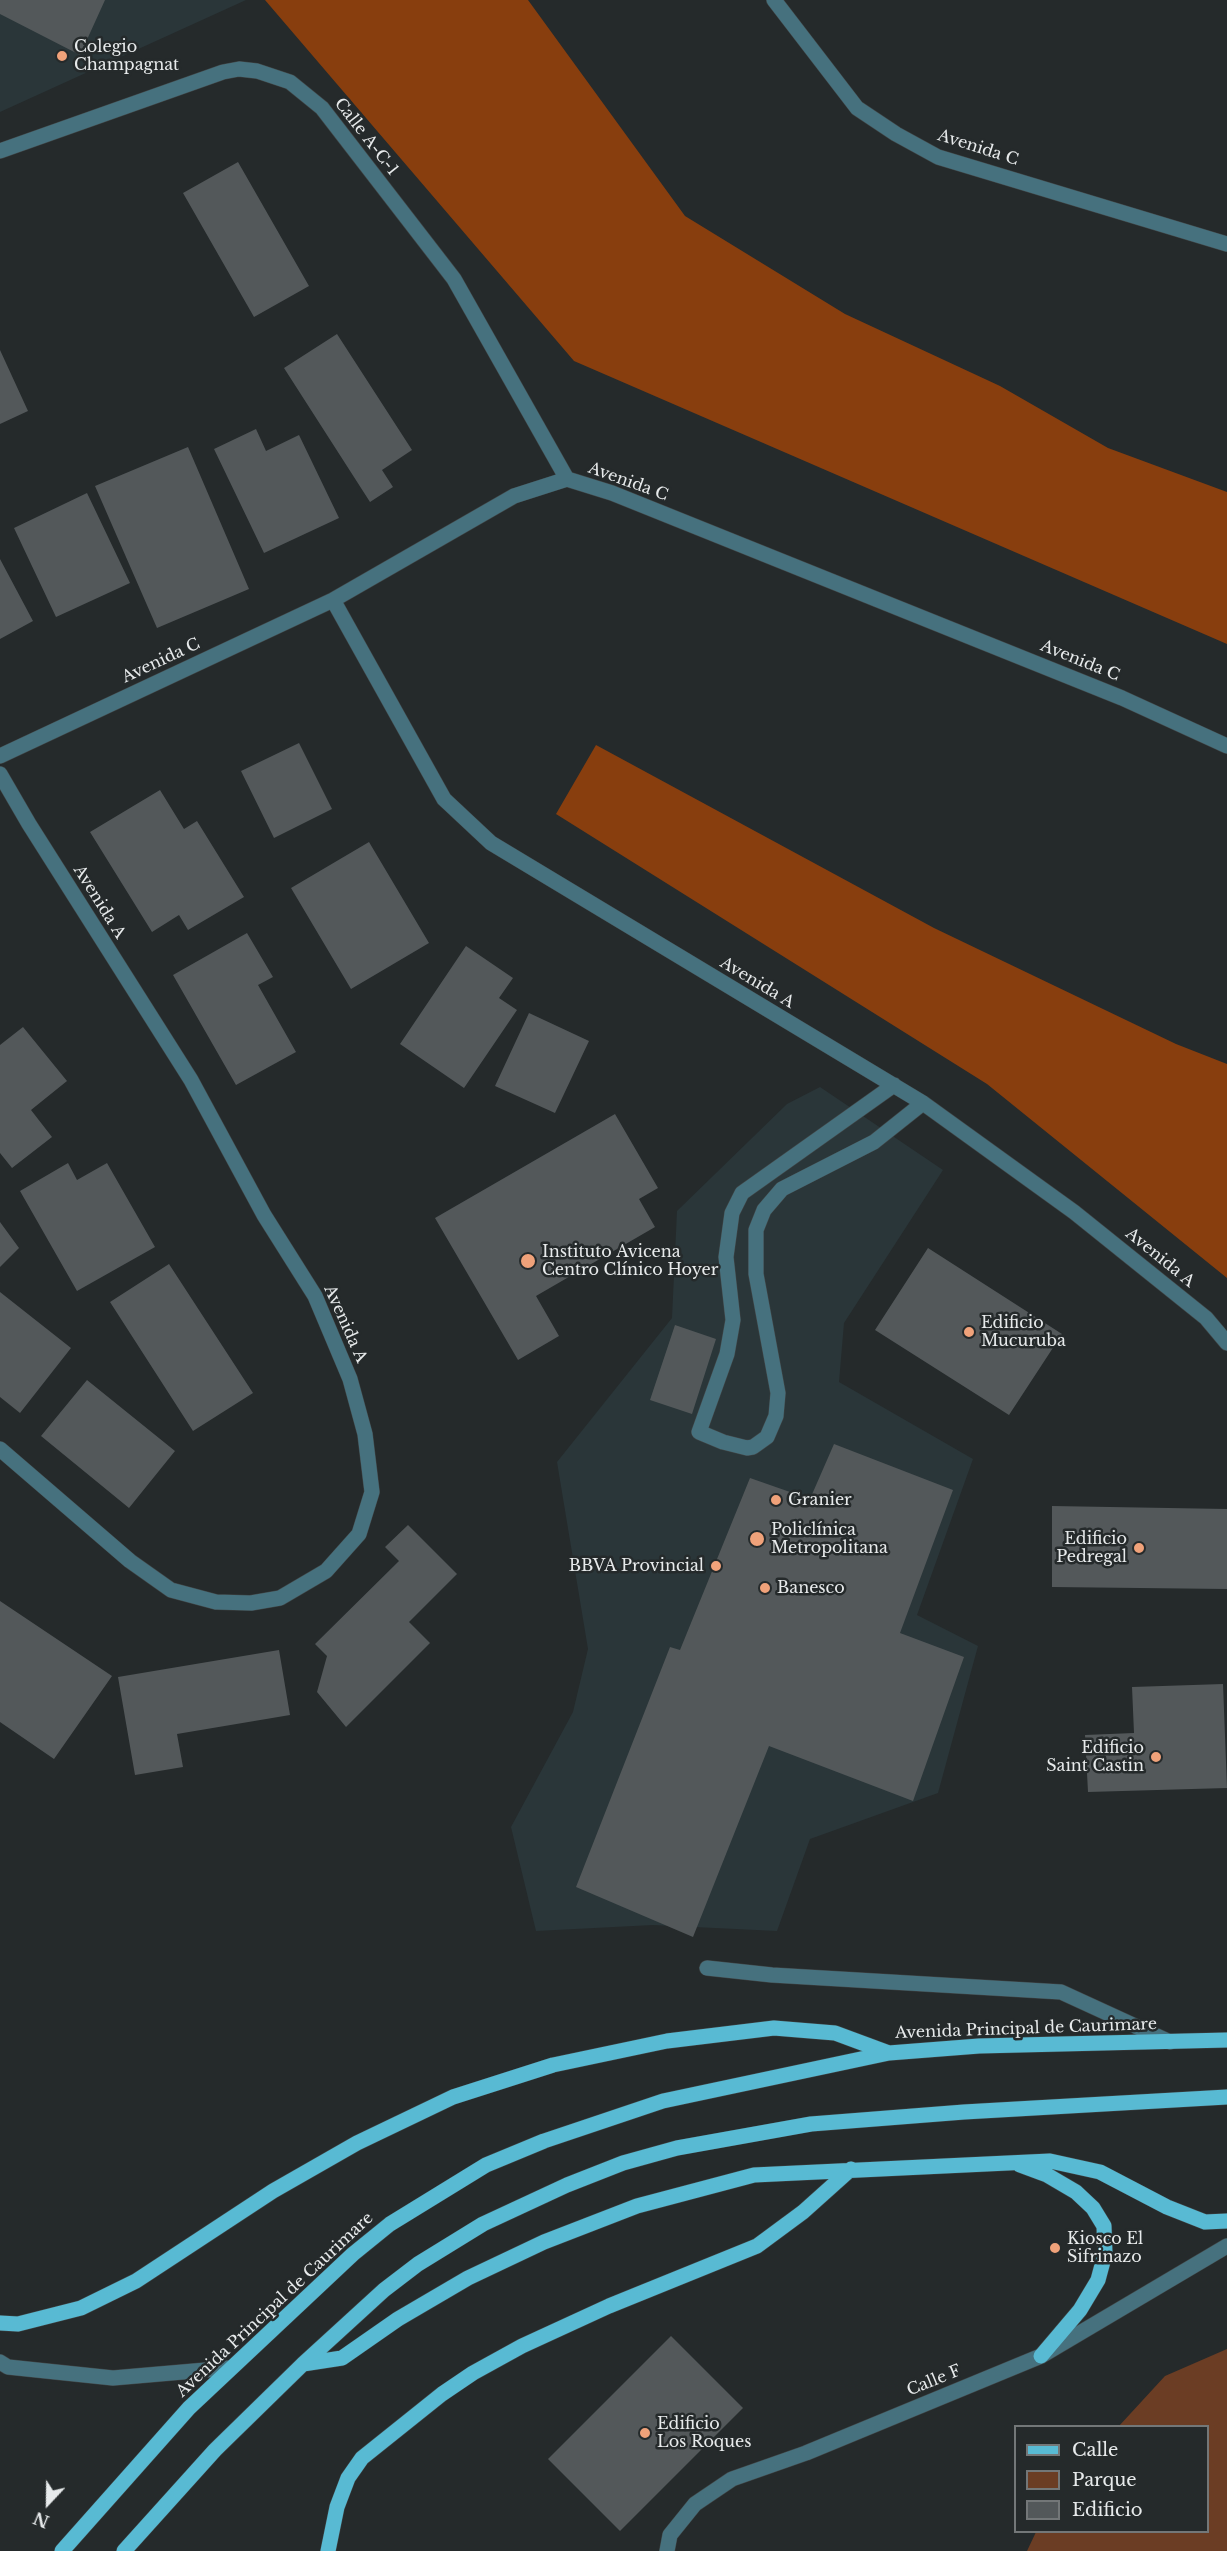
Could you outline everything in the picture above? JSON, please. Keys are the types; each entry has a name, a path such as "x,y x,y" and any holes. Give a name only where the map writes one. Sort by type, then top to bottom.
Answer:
{"main road":[{"path":"0,2323 18,2324 81,2308 136,2281 273,2192 357,2143 453,2097 554,2065 667,2041 774,2028 835,2033 889,2053"},
{"name":"Avenida Principal de Caurimare","path":"62,2551 189,2408 353,2254 390,2224 486,2165 544,2141 663,2101 889,2053 980,2046 1227,2040"},
{"path":"124,2551 215,2450 303,2364 384,2290 418,2264 509,2210 623,2163 677,2148 811,2124 964,2112 1227,2097"},
{"path":"303,2364 342,2358 398,2319 468,2278 544,2242 637,2206 754,2175 1050,2161 1100,2172 1167,2207 1205,2222 1227,2221"},
{"path":"1012,2162 1047,2175 1076,2192 1093,2208 1104,2226 1105,2254 1098,2280 1080,2310 1041,2356"},
{"path":"328,2551 337,2507 348,2478 377,2445 442,2394 473,2373 522,2346 609,2306 757,2246 803,2212 851,2169"}],"street":[{"name":"Avenida C","path":"774,0 857,108 938,157 1227,244"},
{"name":"Calle A-C-1","path":"0,151 223,72 239,69 258,71 290,82 322,108 454,279 567,480"},
{"name":"Avenida C","path":"0,756 333,600 514,496 567,480 612,493 1100,689 1227,746"},
{"name":"Avenida A","path":"333,600 444,799 491,843 923,1103 1074,1212 1206,1318 1227,1343"},
{"name":"Avenida A","path":"0,774 28,824 191,1080 264,1215 315,1296 350,1380 365,1434 372,1492 359,1534 326,1571 280,1598 251,1603 216,1602 171,1590 130,1561 0,1449"},
{"path":"894,1085 742,1192 732,1213 726,1257 733,1320 727,1354 699,1432 723,1443 753,1447 767,1437 776,1416 778,1393 756,1274 756,1230 764,1210 782,1189 874,1142 923,1103"},
{"path":"707,1968 772,1975 1061,1992 1170,2042"},
{"name":"Calle F","path":"667,2551 670,2535 695,2504 732,2479 806,2453 1041,2356 1227,2246"},
{"path":"0,2362 8,2367 113,2378 230,2368"}],"shaded area":[{"name":"Colegio Champagnat","path":"0,0 246,0 0,112"},
{"path":"265,0 528,0 685,216 845,314 1000,386 1108,448 1227,492 1227,644 574,361"},
{"path":"596,745 934,928 1176,1044 1227,1064 1227,1278 987,1084 556,814"},
{"name":"Policlínica Metropolitana","path":"820,1087 943,1170 844,1323 839,1382 973,1459 917,1615 978,1646 938,1793 810,1839 777,1931 653,1925 536,1931 511,1827 573,1712 588,1649 557,1462 672,1318 677,1211 787,1104"}],"green space":[{"path":"1227,2349 1227,2551 1027,2551 1036,2533 1209,2533 1209,2425 1120,2425 1165,2376"}],"building":[{"path":"0,0 105,0 80,55 0,14"},
{"path":"238,162 309,286 254,317 183,193"},
{"path":"337,334 412,450 382,470 393,487 370,502 284,368"},
{"path":"0,350 28,411 0,424"},
{"path":"256,429 266,451 299,435 339,518 264,553 214,449"},
{"path":"188,447 249,589 157,628 95,486"},
{"path":"87,493 130,583 56,617 14,528"},
{"path":"0,559 33,621 0,639"},
{"path":"299,743 332,809 274,838 241,771"},
{"path":"160,790 184,829 197,821 244,897 188,930 179,915 152,932 90,832"},
{"path":"369,842 429,943 351,989 291,888"},
{"path":"247,933 273,977 258,985 296,1052 236,1085 173,975"},
{"path":"466,946 513,978 499,998 517,1010 464,1088 400,1044"},
{"path":"529,1013 589,1041 555,1113 495,1086"},
{"path":"23,1027 67,1081 31,1110 52,1137 12,1168 0,1153 0,1045"},
{"name":"Instituto Avicena Centro Clínico Hoyer","path":"615,1114 658,1188 639,1199 655,1227 536,1296 559,1336 518,1360 435,1218"},
{"path":"68,1163 77,1180 107,1163 155,1247 77,1291 20,1191"},
{"path":"0,1222 19,1248 0,1267"},
{"name":"Edificio Mucuruba","path":"928,1248 1062,1334 1009,1415 875,1330"},
{"path":"169,1264 253,1393 193,1431 110,1302"},
{"path":"0,1292 71,1348 20,1413 0,1397"},
{"path":"675,1325 716,1339 692,1414 650,1400"},
{"path":"87,1380 175,1451 129,1508 41,1436"},
{"path":"834,1444 953,1490 900,1633 964,1657 913,1801 769,1746 693,1937 576,1887 670,1647 680,1650 750,1478 810,1499"},
{"name":"Edificio Pedregal","path":"1052,1506 1227,1509 1227,1589 1052,1587"},
{"path":"408,1525 457,1574 409,1622 430,1643 346,1727 317,1692 327,1656 315,1644 399,1561 385,1547"},
{"path":"0,1601 112,1676 54,1759 0,1722"},
{"path":"279,1650 290,1715 177,1734 183,1767 135,1775 118,1677"},
{"name":"Edificio Saint Castin","path":"1223,1684 1227,1788 1088,1792 1085,1735 1134,1733 1132,1687"},
{"name":"Edificio Los Roques","path":"671,2336 743,2408 620,2531 548,2459"}],"place":[{"name":"Colegio Champagnat","path":"62,56"},
{"name":"Instituto Avicena Centro Clínico Hoyer","path":"528,1261"},
{"name":"Edificio Mucuruba","path":"969,1332"},
{"name":"Granier","path":"776,1500"},
{"name":"Policlínica Metropolitana","path":"757,1539"},
{"name":"Edificio Pedregal","path":"1139,1548"},
{"name":"BBVA Provincial","path":"716,1566"},
{"name":"Banesco","path":"765,1588"},
{"name":"Edificio Saint Castin","path":"1156,1757"},
{"name":"Kiosco El Sifrinazo","path":"1055,2248"},
{"name":"Edificio Los Roques","path":"645,2433"}]}
